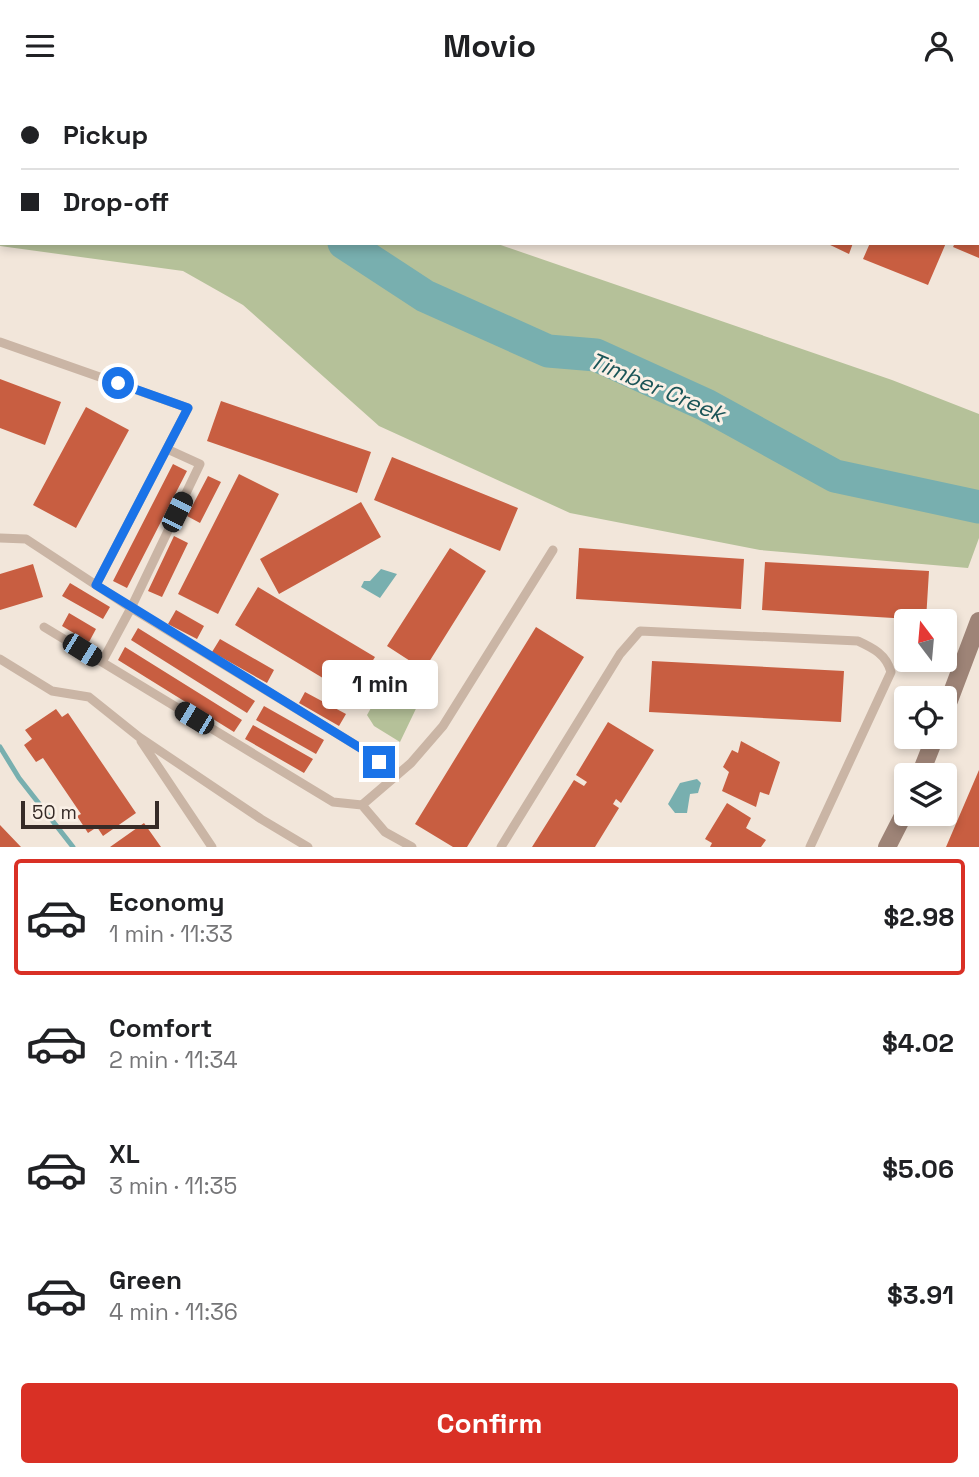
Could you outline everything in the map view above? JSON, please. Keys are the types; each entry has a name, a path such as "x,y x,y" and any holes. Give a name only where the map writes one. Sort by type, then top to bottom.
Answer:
{"main road":[{"path":"954,686 979,621"},
{"path":"887,847 898,826"}],"lane":[{"path":"0,342 188,408 96,585"},
{"path":"102,662 200,464 167,449"},
{"path":"0,538 26,539 131,608 362,749 396,776"},
{"path":"362,805 396,776 443,726 554,550"},
{"path":"44,627 334,802 362,805 385,832 412,847"},
{"path":"501,847 620,655 640,631 858,641 875,649 888,661 891,672 810,847"},
{"path":"0,659 52,691 89,697 139,737 302,846"},
{"path":"139,737 212,847"}],"green space":[{"path":"501,245 892,380 979,414 979,538 968,568 760,550 570,513 379,426 243,305 183,271 0,246"},
{"path":"393,669 423,687 424,692 400,742 374,726 367,715"}],"water":[{"path":"381,569 397,574 380,598 361,587 364,581 370,581"},
{"path":"697,779 701,783 698,793 690,794 687,813 675,813 668,804 680,783"}],"building":[{"path":"830,245 852,245 849,254"},
{"path":"869,245 945,245 928,285 863,259"},
{"path":"979,245 979,258 953,247"},
{"path":"0,379 61,402 45,445 0,428"},
{"path":"221,401 371,452 357,493 207,441"},
{"path":"86,407 129,430 76,528 33,505"},
{"path":"392,457 518,508 500,551 374,500"},
{"path":"173,464 187,471 127,588 113,581"},
{"path":"239,474 279,494 218,614 178,594"},
{"path":"208,476 221,482 200,523 187,516"},
{"path":"361,502 381,537 279,594 260,559"},
{"path":"174,536 188,543 162,597 148,591"},
{"path":"450,548 486,571 424,670 387,646"},
{"path":"579,548 744,559 741,609 576,599"},
{"path":"765,562 929,571 927,609 894,609 894,618 762,610"},
{"path":"33,564 43,597 0,610 0,574"},
{"path":"70,583 110,607 103,619 62,596"},
{"path":"258,587 375,657 351,695 235,625"},
{"path":"176,610 204,626 197,639 168,624"},
{"path":"69,613 96,629 89,642 62,626"},
{"path":"536,627 584,657 467,847 453,847 415,824"},
{"path":"138,628 255,701 247,713 131,640"},
{"path":"220,639 274,670 267,683 212,652"},
{"path":"125,647 242,720 234,732 118,660"},
{"path":"652,661 844,671 841,722 649,712"},
{"path":"305,692 346,714 339,726 299,703"},
{"path":"264,706 324,740 316,754 256,720"},
{"path":"56,709 62,717 68,713 136,813 103,836 97,827 88,833 77,816 81,814 43,758 36,762 24,745 32,739 25,730"},
{"path":"608,722 654,750 621,803 616,799 613,804 619,808 595,847 532,847 574,780 584,786 587,782 576,775"},
{"path":"253,725 313,759 304,773 245,739"},
{"path":"741,741 780,762 769,795 760,792 756,807 722,791 729,772 723,767 732,750 738,753"},
{"path":"979,770 979,847 946,847"},
{"path":"727,803 751,818 746,828 766,840 761,847 710,847 712,843 705,839"},
{"path":"144,823 161,847 110,847"},
{"path":"0,825 21,847 0,847"}],"waterway":[{"name":"Timber Creek","path":"347,245 425,296 548,351 596,355 706,405 835,476 979,507"},
{"path":"0,747 19,778 73,847"}],"route":[{"path":"118,383 188,408 96,585 379,762"}]}
